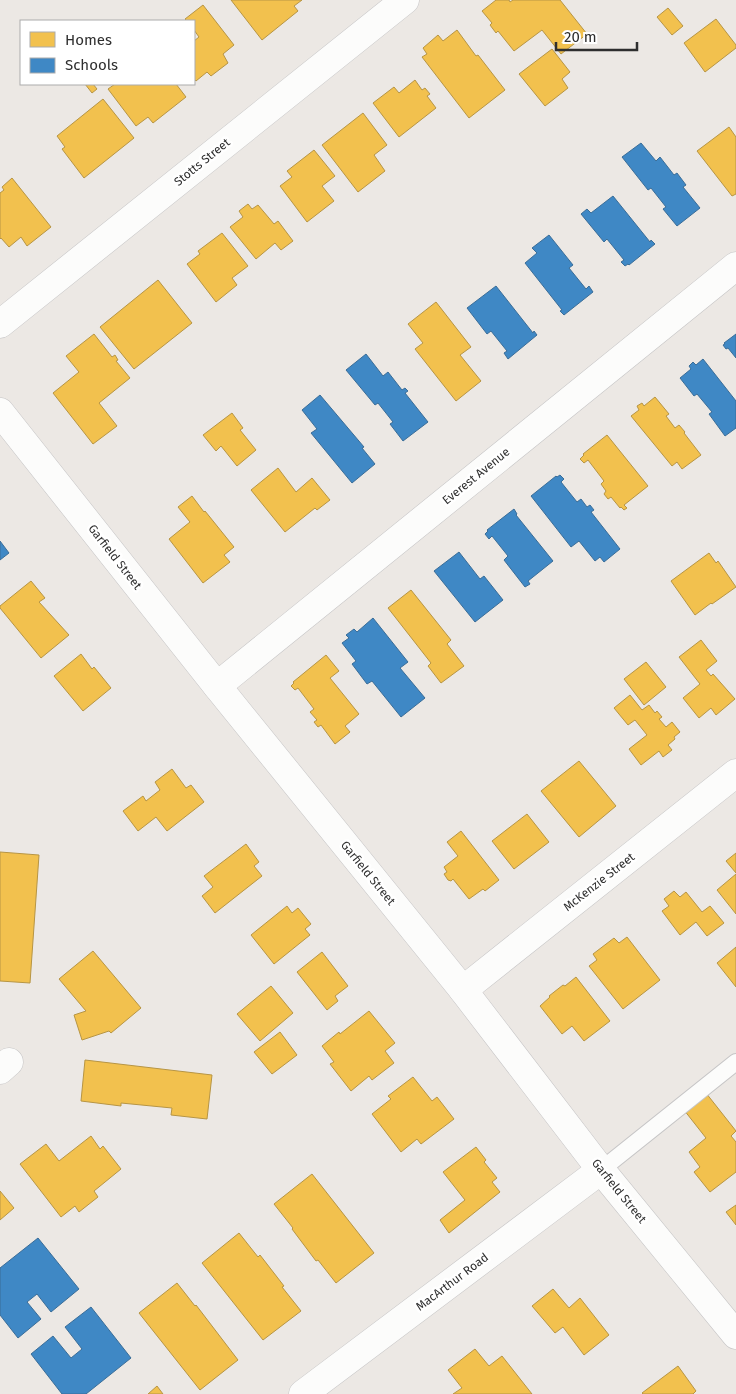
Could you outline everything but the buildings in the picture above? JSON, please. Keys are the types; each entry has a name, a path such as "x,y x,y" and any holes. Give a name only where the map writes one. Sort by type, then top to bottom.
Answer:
{"street":[{"name":"Stotts Street","path":"0,324 405,0"},
{"name":"Everest Avenue","path":"216,686 736,266"},
{"name":"Garfield Street","path":"0,412 216,686 463,990 602,1170 735,1331"},
{"name":"McKenzie Street","path":"463,990 736,773"},
{"name":"MacArthur Road","path":"303,1394 602,1170"}],"lane":[{"path":"602,1170 736,1062"}]}
